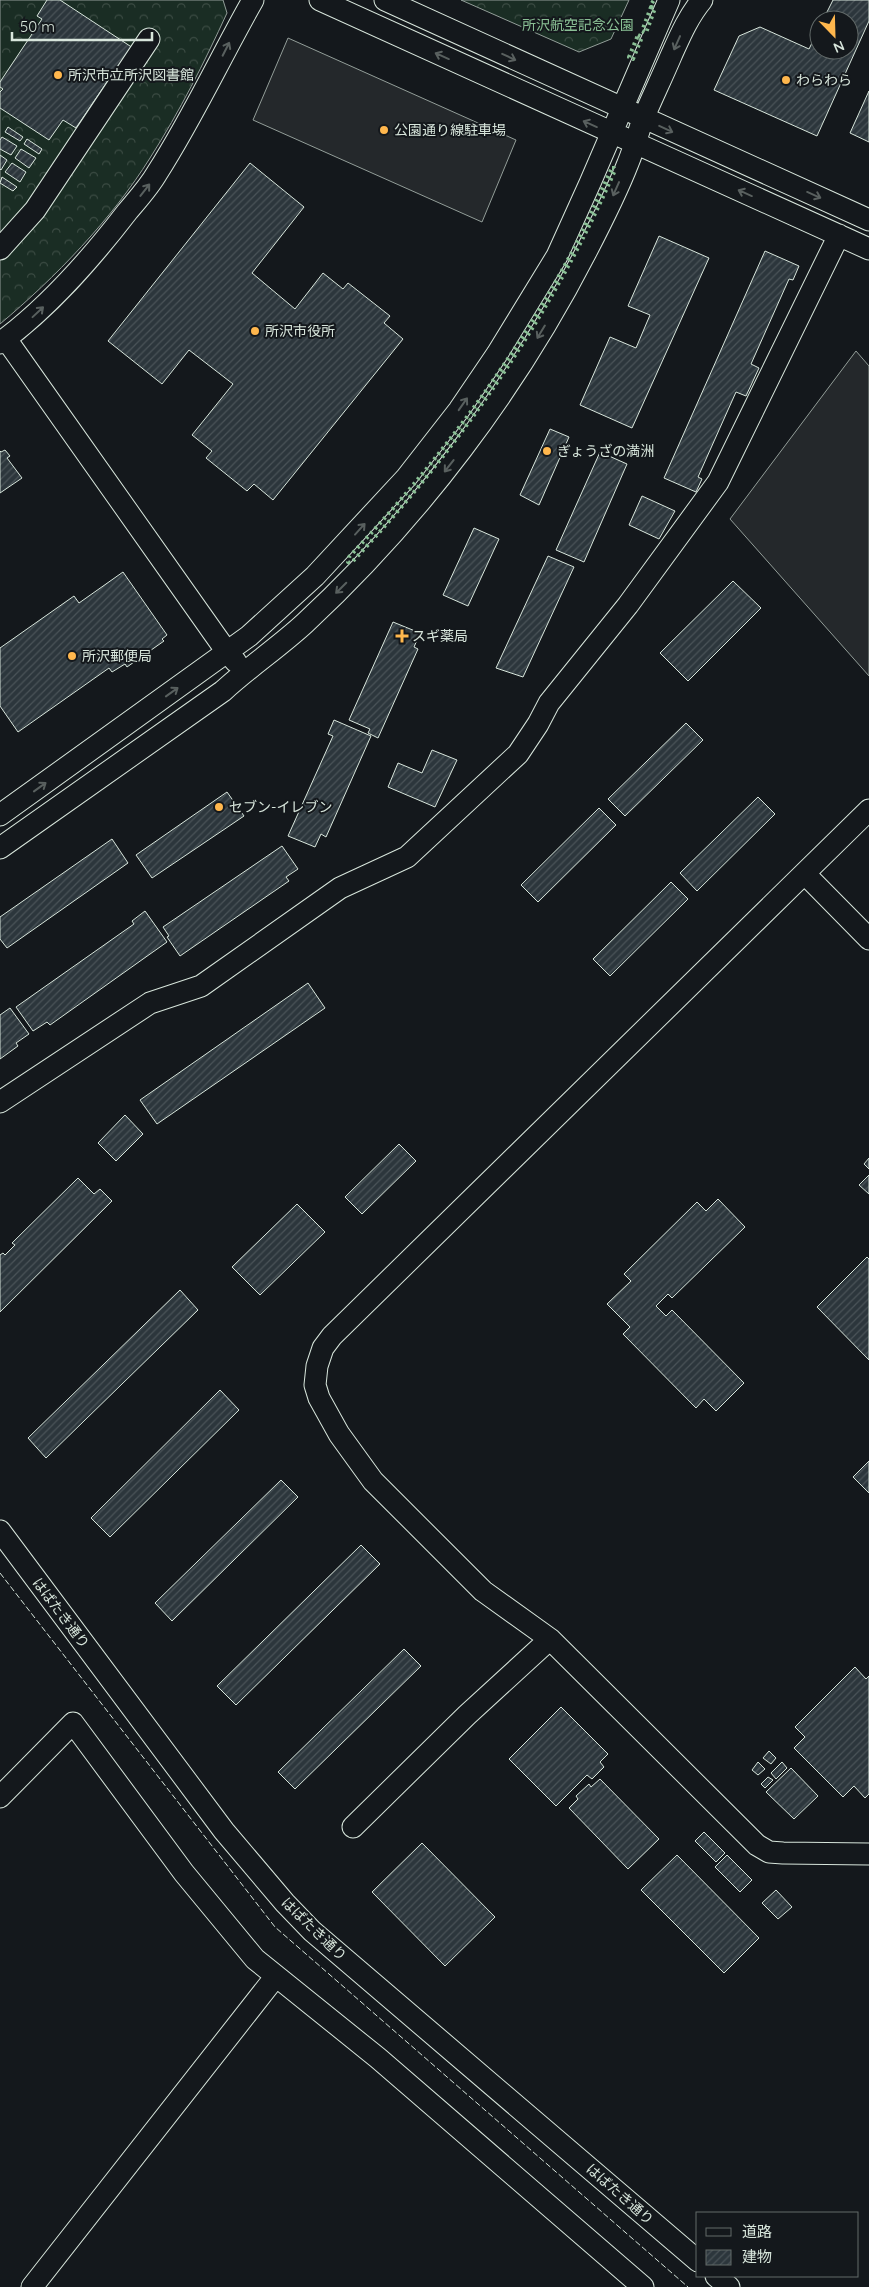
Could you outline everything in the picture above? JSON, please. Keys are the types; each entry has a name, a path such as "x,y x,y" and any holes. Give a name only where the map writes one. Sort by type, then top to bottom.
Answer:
{"street":[{"path":"245,671 227,652 3,341 63,287 109,235 156,175 197,107 252,0"},
{"path":"320,0 869,249"},
{"path":"385,0 869,220"},
{"path":"0,815 227,652 283,607 358,532 406,478 454,417 506,340 557,256 669,0"},
{"path":"0,848 223,691 245,671 282,644 366,562 432,487 488,414 566,290 604,216 683,30 691,14 702,0"},
{"path":"0,249 34,210 149,39"},
{"path":"0,1102 150,1003 201,986 340,888 407,857 518,754 538,724 548,702 628,605 718,482 839,235"},
{"path":"869,810 332,1336 323,1348 317,1366 315,1385 322,1407 373,1481 483,1591 550,1640 757,1845 769,1852 869,1854"},
{"path":"805,874 869,939"},
{"name":"はばたき通り","path":"0,1531 224,1830 285,1903 320,1938 696,2259"},
{"path":"353,1827 467,1715 550,1640"},
{"path":"0,1797 73,1723 184,1873 255,1959 378,2058 643,2287"},
{"path":"32,2287 276,1976"},
{"path":"717,2277 729,2287"}],"green space":[{"path":"0,0 223,0 227,13 181,105 135,181 81,247 0,324"},
{"name":"所沢航空記念公園","path":"461,0 629,0 611,39 579,52"}],"shaded area":[{"name":"公園通り線駐車場","path":"288,38 516,140 482,222 253,120"},
{"path":"856,351 869,366 869,676 730,519"}],"building":[{"name":"所沢市立所沢図書館","path":"47,0 60,0 133,48 120,68 117,67 76,128 63,120 49,140 0,108 0,92 3,89 0,87 0,82 42,19 37,16"},
{"path":"833,0 869,0 869,21 859,43 859,10 828,10"},
{"path":"760,27 809,49 809,60 851,60 817,136 714,90 739,36"},
{"path":"869,91 869,142 850,133"},
{"path":"8,127 23,137 20,141 5,132"},
{"path":"2,137 17,146 11,155 0,149"},
{"path":"27,139 42,149 39,154 24,144"},
{"path":"21,149 36,158 29,168 15,158"},
{"path":"0,155 7,160 1,170 0,169"},
{"path":"12,163 26,172 20,182 5,172"},
{"name":"所沢市役所","path":"250,163 304,207 252,273 295,309 323,273 343,289 348,283 390,316 384,323 403,339 273,500 254,484 247,491 206,458 212,451 192,435 233,384 189,350 162,384 108,341"},
{"path":"2,177 17,187 13,191 0,183"},
{"path":"659,236 709,258 632,428 580,405 610,337 636,348 650,315 628,306"},
{"path":"765,251 799,266 793,280 789,279 751,364 759,368 746,396 736,392 698,477 702,479 696,492 664,478"},
{"path":"550,429 569,437 539,505 520,495"},
{"path":"5,450 10,456 7,458 22,478 0,493 0,451"},
{"path":"600,452 627,464 584,562 556,550"},
{"path":"642,496 675,511 659,539 629,525"},
{"path":"474,528 499,539 468,606 443,595"},
{"path":"548,556 574,567 523,677 496,668"},
{"name":"所沢郵便局","path":"123,572 167,635 162,639 164,641 127,667 125,664 112,672 109,668 18,732 0,706 0,648 74,596 79,603"},
{"path":"733,581 761,608 688,681 660,653"},
{"path":"393,622 420,633 414,647 418,649 378,738 368,733 370,729 349,720"},
{"path":"334,720 371,736 326,837 321,834 315,847 288,836 333,736 328,734"},
{"path":"686,723 703,740 625,816 608,799"},
{"path":"432,750 457,760 435,807 388,787 398,763 422,773"},
{"path":"227,792 244,816 152,878 136,855"},
{"path":"758,797 775,814 697,891 680,873"},
{"path":"599,808 616,825 538,902 521,885"},
{"path":"112,839 128,863 7,948 0,939 0,917"},
{"path":"282,846 298,869 286,877 289,881 180,956 167,937 169,936 163,927"},
{"path":"671,882 688,899 610,976 593,959"},
{"path":"145,911 167,942 50,1025 47,1022 33,1031 16,1007 134,924 132,921"},
{"path":"308,983 325,1008 157,1124 140,1100"},
{"path":"10,1008 29,1034 16,1043 18,1046 0,1059 0,1015"},
{"path":"125,1115 143,1134 116,1161 98,1143"},
{"path":"399,1144 416,1161 362,1214 345,1197"},
{"path":"869,1158 869,1169 864,1164"},
{"path":"869,1175 869,1194 859,1185"},
{"path":"78,1178 94,1194 100,1189 112,1201 0,1312 0,1255 3,1253 5,1255 15,1245 12,1243"},
{"path":"718,1199 745,1227 672,1298 668,1294 656,1306 666,1316 672,1310 744,1383 716,1411 704,1399 696,1408 623,1334 630,1327 607,1304 631,1281 624,1274 697,1202 706,1211"},
{"path":"297,1204 325,1232 260,1295 232,1267"},
{"path":"867,1257 869,1259 869,1360 817,1307"},
{"path":"180,1290 198,1310 46,1458 28,1438"},
{"path":"220,1390 239,1410 110,1537 91,1518"},
{"path":"869,1461 869,1493 853,1477"},
{"path":"281,1480 298,1497 172,1621 155,1603"},
{"path":"361,1545 380,1564 236,1705 217,1686"},
{"path":"404,1649 421,1666 295,1789 278,1772"},
{"path":"855,1667 866,1679 869,1676 869,1794 865,1798 854,1786 843,1797 794,1748 805,1737 795,1727"},
{"path":"561,1707 608,1754 600,1762 604,1767 592,1779 587,1775 556,1806 509,1759"},
{"path":"769,1751 776,1758 771,1764 763,1758"},
{"path":"758,1762 765,1769 758,1775 752,1770"},
{"path":"782,1762 787,1768 776,1779 771,1773"},
{"path":"791,1768 818,1796 794,1819 766,1792"},
{"path":"768,1777 773,1780 765,1788 761,1784"},
{"path":"600,1779 659,1839 628,1869 569,1808 578,1799 576,1796 589,1784 591,1787"},
{"path":"704,1832 725,1853 716,1862 695,1841"},
{"path":"422,1843 495,1917 445,1966 372,1892"},
{"path":"677,1855 759,1938 724,1973 641,1890"},
{"path":"727,1855 752,1880 740,1892 715,1867"},
{"path":"776,1890 792,1907 778,1919 762,1903"}],"hedge":[{"path":"651,7 655,8 646,33 642,31 651,7"},
{"path":"638,35 642,37 633,59 629,57 638,35"},
{"path":"612,168 615,170 563,276 501,377 431,472 353,561 348,562 349,557 381,523 441,451 497,374 548,295 571,254 612,168"}],"fence":[{"path":"0,1573 275,1927 688,2287"}],"place":[{"name":"所沢市立所沢図書館","path":"58,75"},
{"name":"わらわら","path":"786,80"},
{"name":"公園通り線駐車場","path":"384,130"},
{"name":"所沢市役所","path":"255,331"},
{"name":"ぎょうざの満洲","path":"547,451"},
{"name":"スギ薬局","path":"402,636"},
{"name":"所沢郵便局","path":"72,656"},
{"name":"セブン-イレブン","path":"219,807"}]}
